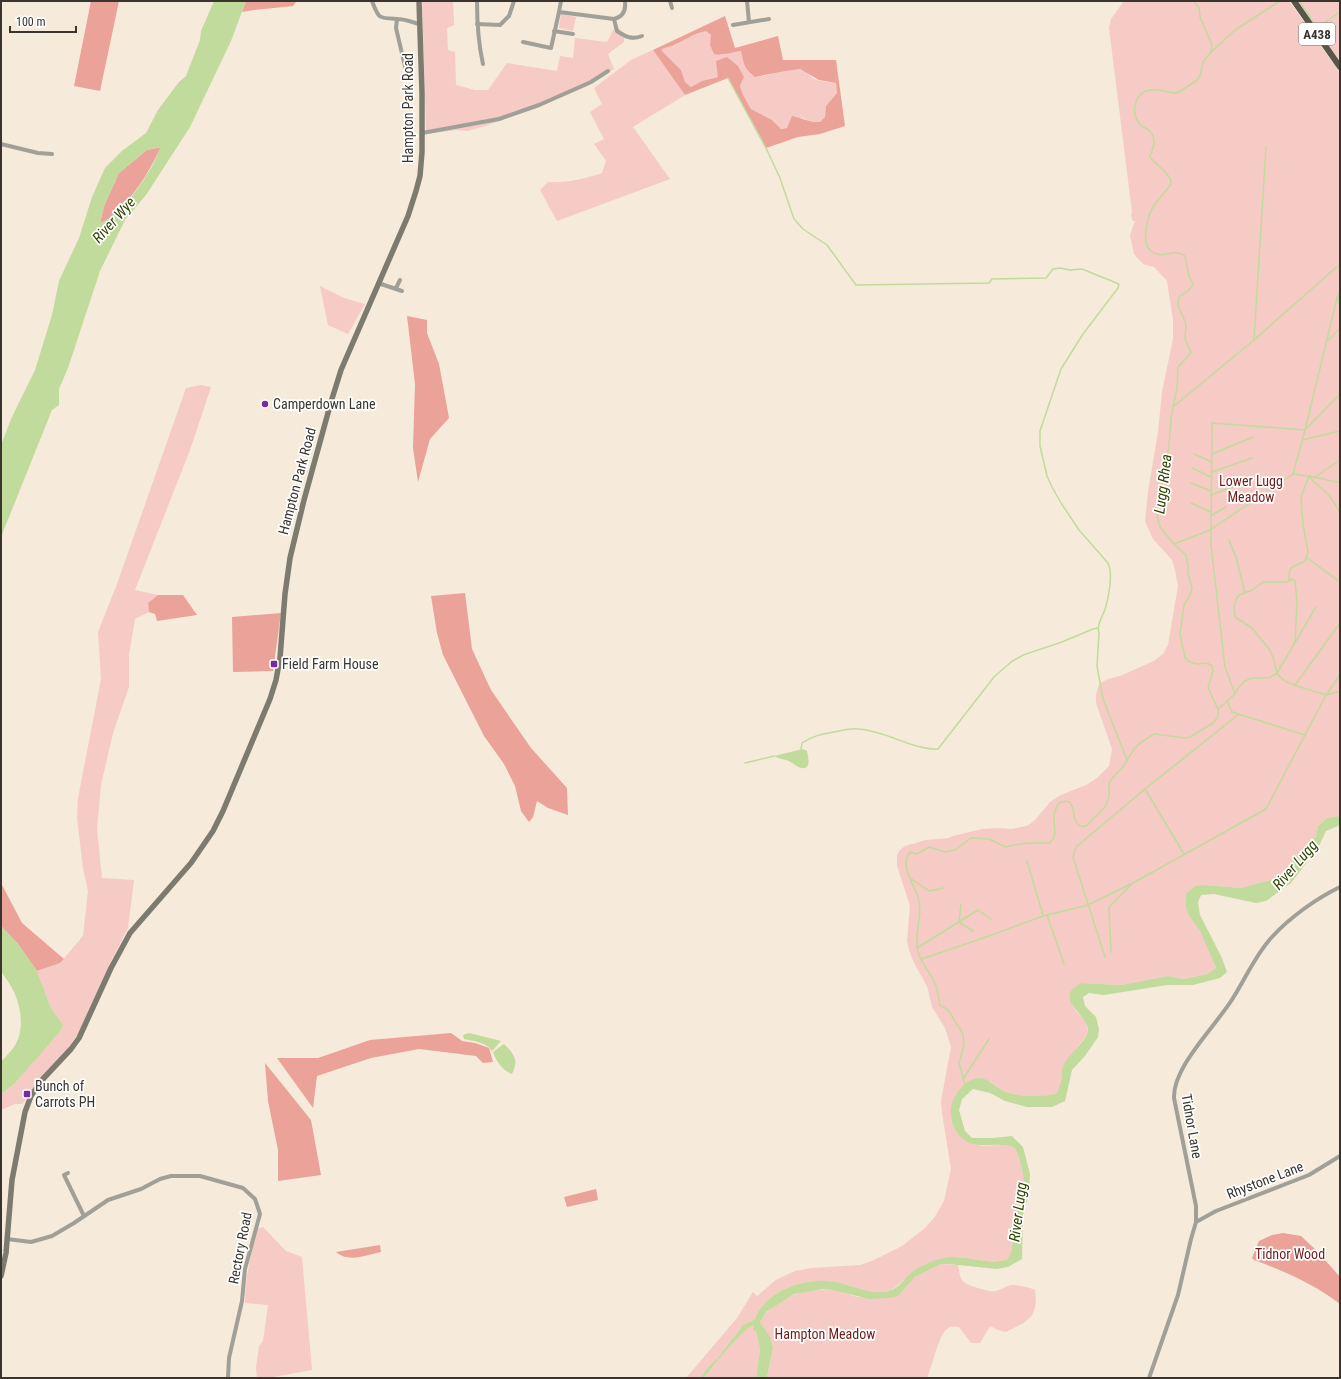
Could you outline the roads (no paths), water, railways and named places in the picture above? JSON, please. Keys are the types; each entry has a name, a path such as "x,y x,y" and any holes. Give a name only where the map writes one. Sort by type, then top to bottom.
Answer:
{"highway":[{"name":"A438","path":"1294,1 1340,67"}],"main road":[{"name":"Hampton Park Road","path":"1,1276 6,1253 12,1180 25,1112 31,1096 42,1080 71,1049 79,1038 111,968 130,933 190,863 202,848 213,830 223,811 274,686 281,651 287,577 304,500 328,411 341,370 408,216 416,191 421,166 422,133 419,1"}],"street":[{"path":"372,1 376,12 386,20 397,19 419,24"},
{"path":"477,1 476,24 483,64"},
{"path":"476,24 500,25 509,16 514,1"},
{"path":"523,42 551,48 561,1"},
{"path":"559,12 614,19 622,16 625,8 625,1"},
{"path":"670,1 672,8"},
{"path":"746,1 749,22"},
{"path":"397,19 396,28 408,79"},
{"path":"614,19 617,31 623,35 636,39 642,36"},
{"path":"733,25 769,19"},
{"path":"554,32 573,34"},
{"path":"422,133 499,119 539,105 591,82 608,71"},
{"path":"1,144 38,153 52,154"},
{"path":"396,288 400,280"},
{"path":"378,283 402,291"},
{"name":"Tidnor Lane","path":"1149,1378 1178,1295 1196,1222 1196,1206 1173,1091 1176,1082 1198,1044 1226,1009 1258,954 1271,937 1289,920 1323,896 1340,887"},
{"name":"Rhystone Lane","path":"1196,1222 1216,1211 1309,1175 1340,1156"},
{"path":"64,1175 84,1216"},
{"name":"Rectory Road","path":"7,1239 31,1242 52,1236 108,1200 141,1189 160,1179 171,1176 200,1176 226,1185 243,1188 255,1199 260,1214 245,1269 241,1306 229,1358 228,1378"}],"water":[{"name":"River Wye","path":"214,1 246,1 231,41 190,127 146,195 125,220 100,271 68,368 59,389 59,405 52,410 1,537 1,445 11,419 35,370 52,315 59,281 79,238 92,197 105,168 122,151 146,133 158,110 179,82 186,76 200,40 201,31","holes":["160,147 157,156 144,179 127,202 118,212 100,223 104,206 119,173 147,150"]},
{"path":"803,749 807,751 808,759 808,765 804,768 774,756"},
{"name":"River Lugg","path":"1340,816 1340,825 1326,831 1319,846 1291,883 1266,901 1256,903 1214,894 1201,895 1198,902 1200,915 1222,958 1227,972 1220,978 1193,985 1167,985 1104,995 1089,993 1083,997 1085,1006 1096,1017 1099,1029 1098,1037 1085,1056 1072,1070 1065,1101 1052,1107 1027,1107 1005,1101 990,1093 973,1089 962,1099 959,1110 965,1131 972,1138 1012,1136 1023,1147 1030,1174 1029,1194 1023,1215 1022,1259 1008,1267 997,1269 941,1264 915,1277 898,1296 889,1298 869,1299 822,1289 794,1294 767,1311 760,1322 770,1337 773,1347 767,1378 756,1378 760,1349 756,1332 753,1329 754,1325 748,1328 735,1341 720,1357 704,1378 700,1378 710,1365 717,1359 743,1325 755,1319 765,1302 774,1295 790,1287 808,1282 826,1281 844,1284 867,1291 882,1292 896,1288 914,1270 936,1260 948,1257 983,1261 1000,1261 1008,1259 1012,1244 1014,1222 1023,1187 1023,1176 1019,1159 1015,1148 1000,1145 978,1145 965,1140 958,1134 953,1125 951,1108 954,1098 960,1088 969,1081 979,1078 985,1079 1005,1092 1012,1094 1044,1096 1057,1093 1065,1062 1087,1035 1088,1031 1087,1025 1070,1001 1070,995 1073,989 1081,983 1121,985 1168,976 1184,979 1207,974 1216,968 1200,931 1191,919 1186,908 1186,894 1195,886 1205,885 1241,888 1278,878 1316,836 1318,826 1327,818"},
{"path":"1,926 18,944 37,971 51,1008 63,1025 61,1030 14,1084 1,1094 1,1062 17,1042 20,1033 21,1020 15,994 1,970"},
{"path":"469,1033 501,1041 492,1051 483,1044 464,1039 463,1035"},
{"path":"504,1044 513,1054 515,1061 512,1074 500,1065 493,1052"}],"waterway":[{"name":"Lugg Rhea","path":"965,1084 959,1063 964,1045 963,1034 948,1010 940,1005 935,984 918,952 917,938 920,904 907,869 907,857 910,852 917,854 929,847 945,852 955,850 971,838 989,839 1006,847 1027,843 1049,843 1055,834 1054,814 1059,803 1066,801 1070,803 1077,823 1080,826 1086,826 1105,807 1109,797 1109,783 1123,767 1134,749 1140,743 1154,734 1186,738 1190,737 1213,723 1218,717 1218,709 1208,688 1213,671 1212,666 1207,663 1197,664 1190,662 1185,658 1180,634 1184,605 1192,589 1186,555 1174,544 1160,527 1157,514 1162,491 1161,479 1169,447 1171,418 1177,388 1178,367 1191,353 1185,339 1186,324 1178,305 1179,297 1189,290 1193,284 1189,276 1185,256 1176,253 1164,255 1156,254 1151,251 1146,242 1147,223 1151,211 1169,187 1171,180 1150,157 1154,144 1152,133 1138,122 1135,113 1138,98 1145,91 1158,90 1177,93 1196,81 1200,76 1203,62 1211,52 1212,45 1200,17 1199,8 1194,1"},
{"path":"1211,52 1235,30 1280,1"},
{"path":"1299,1 1323,36"},
{"path":"1325,39 1321,28 1327,21 1340,12 1340,21"},
{"path":"728,78 766,148 780,178 794,219 803,229 827,245 856,285 989,283 992,279 1046,278 1053,269 1060,268 1070,270 1082,269 1119,284 1118,288 1083,334 1061,369 1040,431 1040,446 1047,476 1061,503 1079,530 1108,563 1110,584 1105,609 1098,630 1097,666 1103,699 1127,760"},
{"path":"1254,340 1266,147"},
{"path":"1174,406 1254,340 1340,264"},
{"path":"1340,290 1337,298 1340,305"},
{"path":"1293,474 1337,298 1340,295"},
{"path":"1327,341 1340,329"},
{"path":"1235,694 1225,667 1211,545 1212,423 1305,430 1340,394"},
{"path":"1302,440 1340,431"},
{"path":"1212,454 1253,437"},
{"path":"1194,454 1212,462"},
{"path":"1212,472 1252,458"},
{"path":"1174,544 1210,530 1293,474 1315,477 1340,460"},
{"path":"1192,468 1211,477"},
{"path":"1309,476 1329,495 1340,512"},
{"path":"1289,581 1290,569 1305,561 1308,552 1303,524 1301,497 1309,476"},
{"path":"1315,477 1340,483"},
{"path":"1211,495 1248,481"},
{"path":"1191,483 1211,491"},
{"path":"1191,503 1211,512"},
{"path":"1212,515 1226,507"},
{"path":"1229,540 1236,557 1245,593"},
{"path":"1306,557 1340,582"},
{"path":"1295,642 1297,603 1295,581 1292,579 1287,582 1263,582 1252,590 1239,595 1234,606 1235,617 1252,628 1269,649 1273,657 1277,673 1285,681 1326,695 1340,675"},
{"path":"1218,709 1235,694 1238,688 1245,681 1252,678 1269,678 1277,673 1316,607"},
{"path":"1295,685 1340,623"},
{"path":"801,749 802,743 813,737 849,729 868,730 919,746 938,749 994,677 1011,662 1023,655 1098,628"},
{"path":"922,959 1043,916 1088,905 1133,883 1266,809 1326,695 1340,691"},
{"path":"1227,701 1232,712 1305,735"},
{"path":"1105,957 1073,857 1076,847 1145,789 1239,714"},
{"path":"745,763 774,756"},
{"path":"1145,789 1184,854"},
{"path":"1027,861 1043,915"},
{"path":"910,878 929,891 944,888"},
{"path":"1111,952 1109,907 1131,885"},
{"path":"961,904 959,922 973,931"},
{"path":"917,948 978,910 991,919"},
{"path":"1047,915 1064,964"},
{"path":"963,1079 989,1039"}],"place":[{"name":"Camperdown Lane","path":"265,404"},
{"name":"Field Farm House","path":"274,664"},
{"name":"Bunch of Carrots PH","path":"27,1094"}],"park label":[{"name":"Lower Lugg Meadow","path":"1251,490"},
{"name":"Tidnor Wood","path":"1290,1254"},
{"name":"Hampton Meadow","path":"825,1334"}]}
